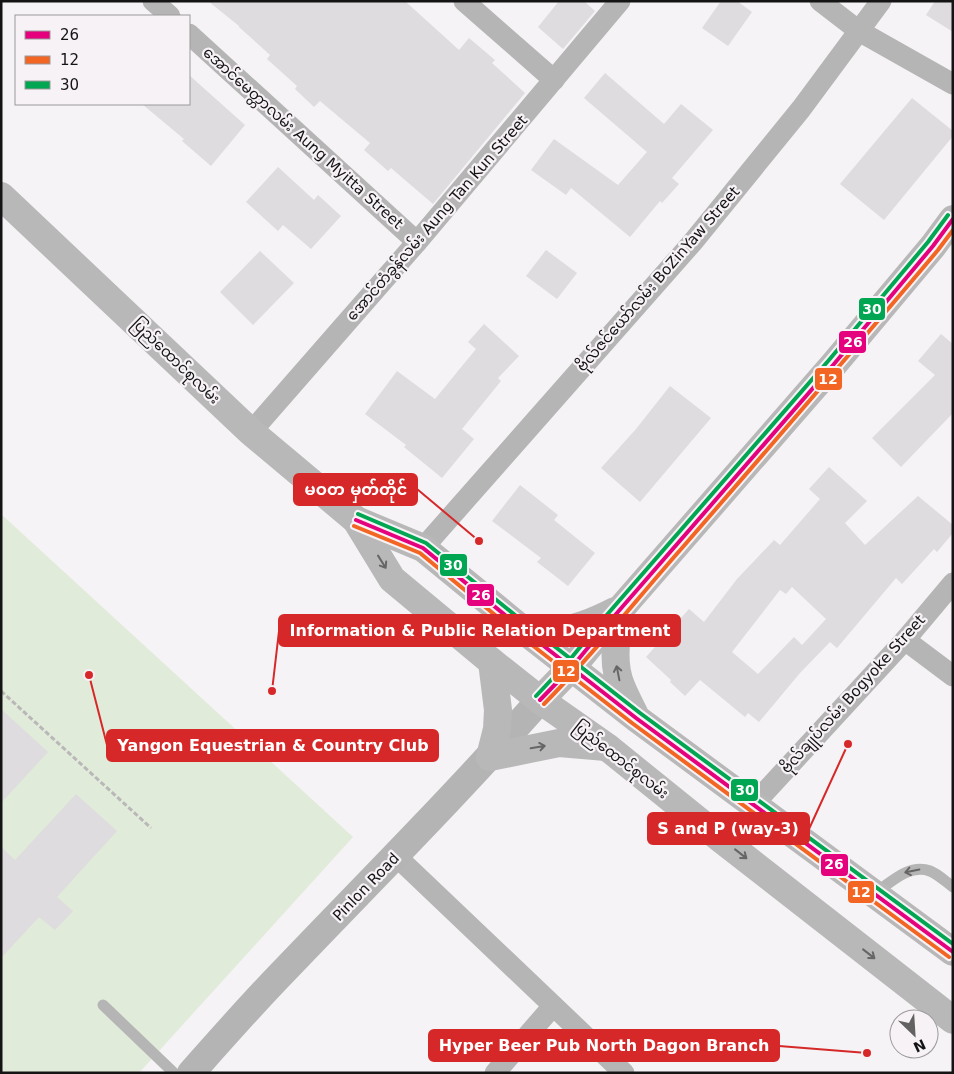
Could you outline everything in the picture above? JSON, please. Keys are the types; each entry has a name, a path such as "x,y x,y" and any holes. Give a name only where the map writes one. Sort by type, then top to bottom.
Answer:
{"main road":[{"name":"ပြည်ထောင်စုလမ်း","path":"1,196 251,432 356,520 423,548 522,629 636,718 953,952"},
{"path":"540,700 572,667 834,364 933,246 953,219"},
{"name":"ပြည်ထောင်စုလမ်း","path":"356,520 392,579 540,700 608,747 721,839 953,1020"},
{"path":"522,629 550,632 566,630 621,609"},
{"path":"621,609 617,631 616,662 619,680 636,718"},
{"path":"492,662 498,710 497,729 490,757 559,743 608,747"},
{"name":"Pinlon Road","path":"190,1073 282,973 490,757 540,700"}],"street":[{"path":"153,1 169,15"},
{"path":"464,1 554,80"},
{"name":"အောင်တံခွန်လမ်း Aung Tan Kun Street","path":"251,432 417,242 620,1"},
{"path":"820,1 860,31 953,84"},
{"name":"ဗိုလ်ဇင်ယော်လမ်း BoZinYaw Street","path":"423,548 692,243 801,109 860,31 880,1"},
{"name":"အောင်မေတ္တာလမ်း Aung Myitta Street","path":"190,35 417,242"},
{"name":"ဗိုလ်ချုပ်လမ်း Bogyoke Street","path":"753,805 905,640 953,583"},
{"path":"905,640 953,676"},
{"path":"396,856 624,1073"},
{"path":"495,1073 553,1006"}],"lane":[{"path":"874,894 904,872 918,869 931,871 953,887"},
{"path":"104,1005 174,1073"}],"path":[{"path":"1,691 151,828"}],"green space":[{"path":"1,514 353,837 139,1073 1,1073"}],"building":[{"path":"208,1 405,1 459,50 469,38 495,60 492,63 525,93 433,204 391,168 388,171 364,150 370,143 320,101 314,107 295,89 297,86 267,59 270,55 239,26"},
{"path":"559,1 584,1 595,11 563,49 538,27"},
{"path":"721,1 737,1 752,12 728,46 702,28"},
{"path":"935,1 953,1 953,32 926,15"},
{"path":"605,73 664,124 681,104 713,130 672,178 679,184 662,203 660,201 630,237 571,188 566,195 531,170 554,139 618,185 647,152 584,98"},
{"path":"190,76 245,125 211,166 182,141 184,139 143,105 190,105"},
{"path":"912,98 953,131 953,136 884,220 840,184"},
{"path":"278,167 314,200 318,195 341,216 311,249 283,225 278,231 246,202"},
{"path":"546,250 577,273 557,299 526,276"},
{"path":"260,251 294,283 253,325 220,292"},
{"path":"484,324 519,356 498,378 501,381 462,429 474,439 442,478 404,447 406,445 365,414 397,371 435,399 476,349 468,342"},
{"path":"941,334 953,344 953,413 901,467 872,438 935,375 918,361"},
{"path":"670,386 711,418 640,502 601,468 636,429"},
{"path":"829,467 867,501 845,523 865,545 918,496 953,525 953,533 937,552 934,549 902,584 896,578 837,648 830,642 800,673 759,722 748,713 745,717 700,680 685,696 646,657 689,609 704,622 737,579 774,540 780,545 820,499 809,489","holes":["792,587 826,619 802,645 794,637 758,674 732,652 780,590 786,594"]},
{"path":"520,485 558,515 554,520 595,553 568,586 537,562 541,558 492,521"},
{"path":"1,709 48,752 1,803"},
{"path":"76,794 117,831 57,897 73,911 55,930 39,917 1,958 1,847 15,860"}],"transit line":[{"name":"30","path":"536,696 567,663 829,360 928,242 948,215"},
{"name":"26","path":"540,700 572,667 834,364 933,246 953,219"},
{"name":"12","path":"544,704 597,647 811,399 953,230"},
{"name":"30","path":"358,514 426,543 640,713 953,944"},
{"name":"26","path":"356,520 423,548 522,629 636,718 953,952"},
{"name":"12","path":"354,526 420,553 518,634 632,723 949,957"}],"place":[{"name":"မဝတ မှတ်တိုင်","path":"479,541"},
{"name":"Yangon Equestrian & Country Club","path":"89,675"},
{"name":"Information & Public Relation Department","path":"272,691"},
{"name":"S and P (way-3)","path":"848,744"},
{"name":"Hyper Beer Pub North Dagon Branch","path":"867,1053"}]}
